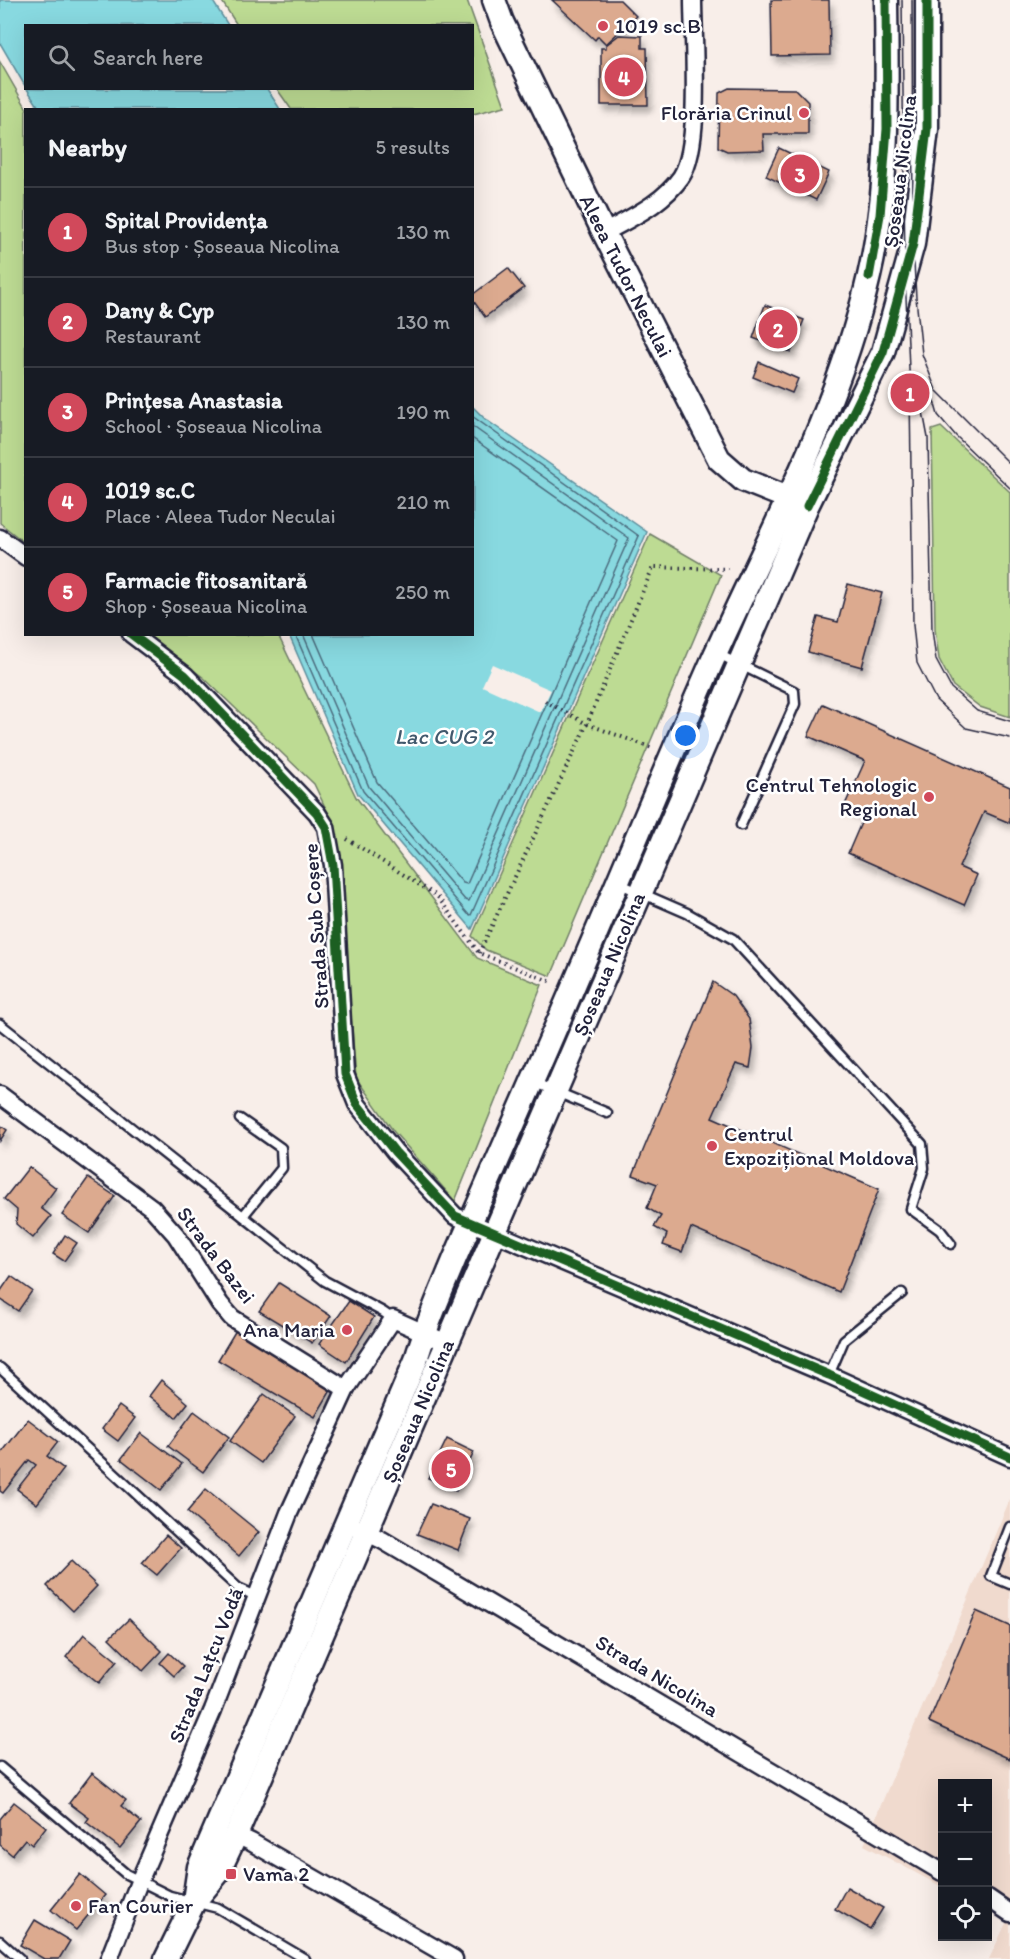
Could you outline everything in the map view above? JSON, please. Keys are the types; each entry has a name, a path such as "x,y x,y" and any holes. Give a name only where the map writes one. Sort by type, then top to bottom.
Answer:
{"main road":[{"name":"Aleea Tudor Neculai","path":"494,0 502,22 604,232 719,459 743,480 798,502"},
{"name":"Șoseaua Nicolina","path":"166,1959 194,1902 218,1873 236,1835 739,663 798,502 869,277 880,215 887,129 886,0"},
{"name":"Șoseaua Nicolina","path":"194,1902 199,1867 416,1360 423,1334 470,1222 716,653 883,352 913,244 927,129 927,0"}],"street":[{"path":"604,232 658,202 682,176 691,152 694,125 693,0"},
{"path":"0,538 24,556"},
{"name":"Strada Sub Coșere","path":"134,636 185,675 316,813 326,827 333,865 345,1074 357,1104 395,1152 455,1216 829,1375 1010,1457"},
{"name":"Strada Bazei","path":"0,1095 152,1208 176,1234 220,1304 232,1318 346,1389"},
{"path":"346,1389 393,1319 447,1343"},
{"name":"Strada Lațcu Vodă","path":"109,1959 139,1882 209,1721 289,1513 346,1389"},
{"name":"Strada Nicolina","path":"346,1523 367,1533 938,1870"},
{"path":"236,1835 454,1959"},
{"path":"992,1901 1010,1913"}],"lane":[{"path":"716,653 794,691 795,704 741,825"},
{"path":"617,883 687,913 733,939 922,1144 924,1168 911,1209 940,1230 951,1244"},
{"path":"0,1024 326,1281 393,1319"},
{"path":"532,1082 607,1113"},
{"path":"240,1119 281,1148 282,1168 243,1216"},
{"path":"829,1375 843,1340 902,1293"},
{"path":"0,1368 238,1588 258,1597"},
{"path":"1010,1527 991,1576 1010,1584"},
{"path":"0,1767 126,1874 170,1896 218,1908 305,1959"},
{"path":"0,1941 20,1959"}],"path":[{"path":"479,953 587,724 653,567 728,569"},
{"path":"545,701 587,724 653,748"},
{"path":"326,827 437,896 479,953 553,982"}],"shaded area":[{"path":"1010,1499 1010,1959 989,1959 1007,1921 992,1912 992,1779 938,1779 938,1885 864,1845"}],"green space":[{"path":"221,0 467,0 505,106 474,114 474,108 290,108 278,90 474,90 474,24 236,24"},
{"path":"0,62 26,108 24,108 24,542 0,523"},
{"path":"941,427 1010,492 1010,717 980,707 953,686 939,659 935,629 932,430"},
{"path":"650,534 721,575 551,976 486,950 472,936"},
{"path":"148,636 278,636 356,797 477,958 542,985 455,1201 394,1132 356,1078 336,830 314,784 204,678"}],"water":[{"path":"0,0 212,0 227,24 24,24 24,84 0,43"},
{"path":"28,90 268,90 279,108 39,108"},
{"name":"Lac CUG 2","path":"474,408 485,419 647,532 472,929 358,794 289,636 474,636"}],"pier":[{"path":"492,664 551,690 540,712 482,686"}],"building":[{"name":"1019 sc.B","path":"552,0 620,0 636,16 606,44 598,36 595,40"},
{"path":"771,0 829,0 830,55 772,56"},
{"path":"619,35 642,36 642,48 647,48 648,105 601,105 601,48 606,48 606,45"},
{"path":"729,88 795,89 808,102 808,134 763,134 764,150 727,151 718,147 719,93"},
{"path":"779,148 829,172 816,200 766,176"},
{"path":"508,268 524,288 485,317 474,302 474,294"},
{"path":"765,305 804,320 791,352 753,338"},
{"path":"759,362 798,379 792,393 753,377"},
{"path":"848,584 882,593 862,667 808,652 818,617 838,622"},
{"name":"Centrul Tehnologic Regional","path":"823,704 1010,787 1010,823 984,812 959,867 977,875 964,905 848,853 864,816 844,807 865,761 808,736"},
{"name":"Centrul Expozițional Moldova","path":"713,982 733,996 749,1019 753,1048 750,1068 736,1064 712,1117 879,1189 839,1292 691,1228 682,1252 663,1245 667,1234 654,1227 661,1216 647,1208 657,1184 633,1175"},
{"path":"0,1125 7,1130 0,1141"},
{"path":"29,1167 56,1188 41,1208 51,1216 33,1238 16,1224 17,1210 4,1199"},
{"path":"88,1178 115,1196 89,1233 62,1215"},
{"path":"65,1235 77,1243 64,1261 53,1254"},
{"path":"11,1276 32,1291 18,1311 0,1299 0,1292"},
{"path":"279,1283 331,1316 312,1343 259,1311"},
{"name":"Ana Maria","path":"349,1301 374,1317 346,1362 319,1344"},
{"path":"236,1330 333,1387 315,1417 218,1360"},
{"path":"161,1380 188,1403 176,1418 149,1396"},
{"path":"264,1394 295,1416 261,1463 230,1441"},
{"path":"119,1406 135,1418 118,1441 102,1429"},
{"path":"194,1411 229,1437 203,1472 168,1446"},
{"path":"28,1419 58,1442 47,1456 64,1469 37,1504 17,1489 36,1465 29,1460 3,1493 0,1491 0,1455"},
{"path":"141,1433 182,1464 161,1490 121,1459"},
{"path":"447,1439 474,1452 456,1491 428,1478"},
{"path":"206,1489 259,1532 239,1556 187,1512"},
{"path":"431,1504 470,1519 458,1550 417,1534"},
{"path":"166,1535 181,1548 157,1575 142,1563"},
{"path":"71,1561 97,1586 73,1611 47,1586"},
{"path":"976,1611 1010,1626 1010,1759 929,1722"},
{"path":"129,1619 162,1651 143,1671 109,1638"},
{"path":"84,1634 117,1661 99,1683 66,1657"},
{"path":"169,1653 183,1666 174,1676 160,1663"},
{"path":"92,1773 126,1800 121,1806 141,1822 120,1848 86,1822 89,1818 69,1803"},
{"path":"14,1802 46,1827 32,1845 25,1839 12,1855 0,1845 0,1819"},
{"path":"80,1874 105,1895 76,1930 51,1910"},
{"path":"847,1887 883,1908 870,1929 835,1909"},
{"path":"35,1920 70,1941 59,1959 44,1959 20,1945"}],"tram line":[{"path":"902,0 905,273 910,393 913,625 917,663 936,700 966,728 1010,738"},
{"path":"912,0 913,244 922,354 936,390 1010,464"},
{"path":"916,375 928,438 932,629 936,660 951,688 977,711 1010,721"},
{"path":"929,384 938,415 956,436 1010,488"}],"cycle path":[{"path":"869,277 880,215 887,129 886,0"},
{"path":"807,506 883,352 913,244 927,129 927,0"},
{"path":"134,636 185,675 317,813 326,827 333,865 345,1074 357,1104 395,1152 455,1216 829,1375 1010,1457"}],"place":[{"name":"1019 sc.B","path":"603,26"},
{"name":"1019 sc.C","path":"624,77"},
{"name":"Florăria Crinul","path":"804,113"},
{"name":"Prințesa Anastasia","path":"800,174"},
{"name":"Dany & Cyp","path":"778,329"},
{"name":"Spital Providența","path":"910,393"},
{"name":"Centrul Tehnologic Regional","path":"929,797"},
{"name":"Centrul Expozițional Moldova","path":"712,1146"},
{"name":"Ana Maria","path":"347,1330"},
{"name":"Farmacie fitosanitară","path":"451,1469"},
{"name":"Vama 2","path":"231,1874"},
{"name":"Fan Courier","path":"76,1906"}]}
